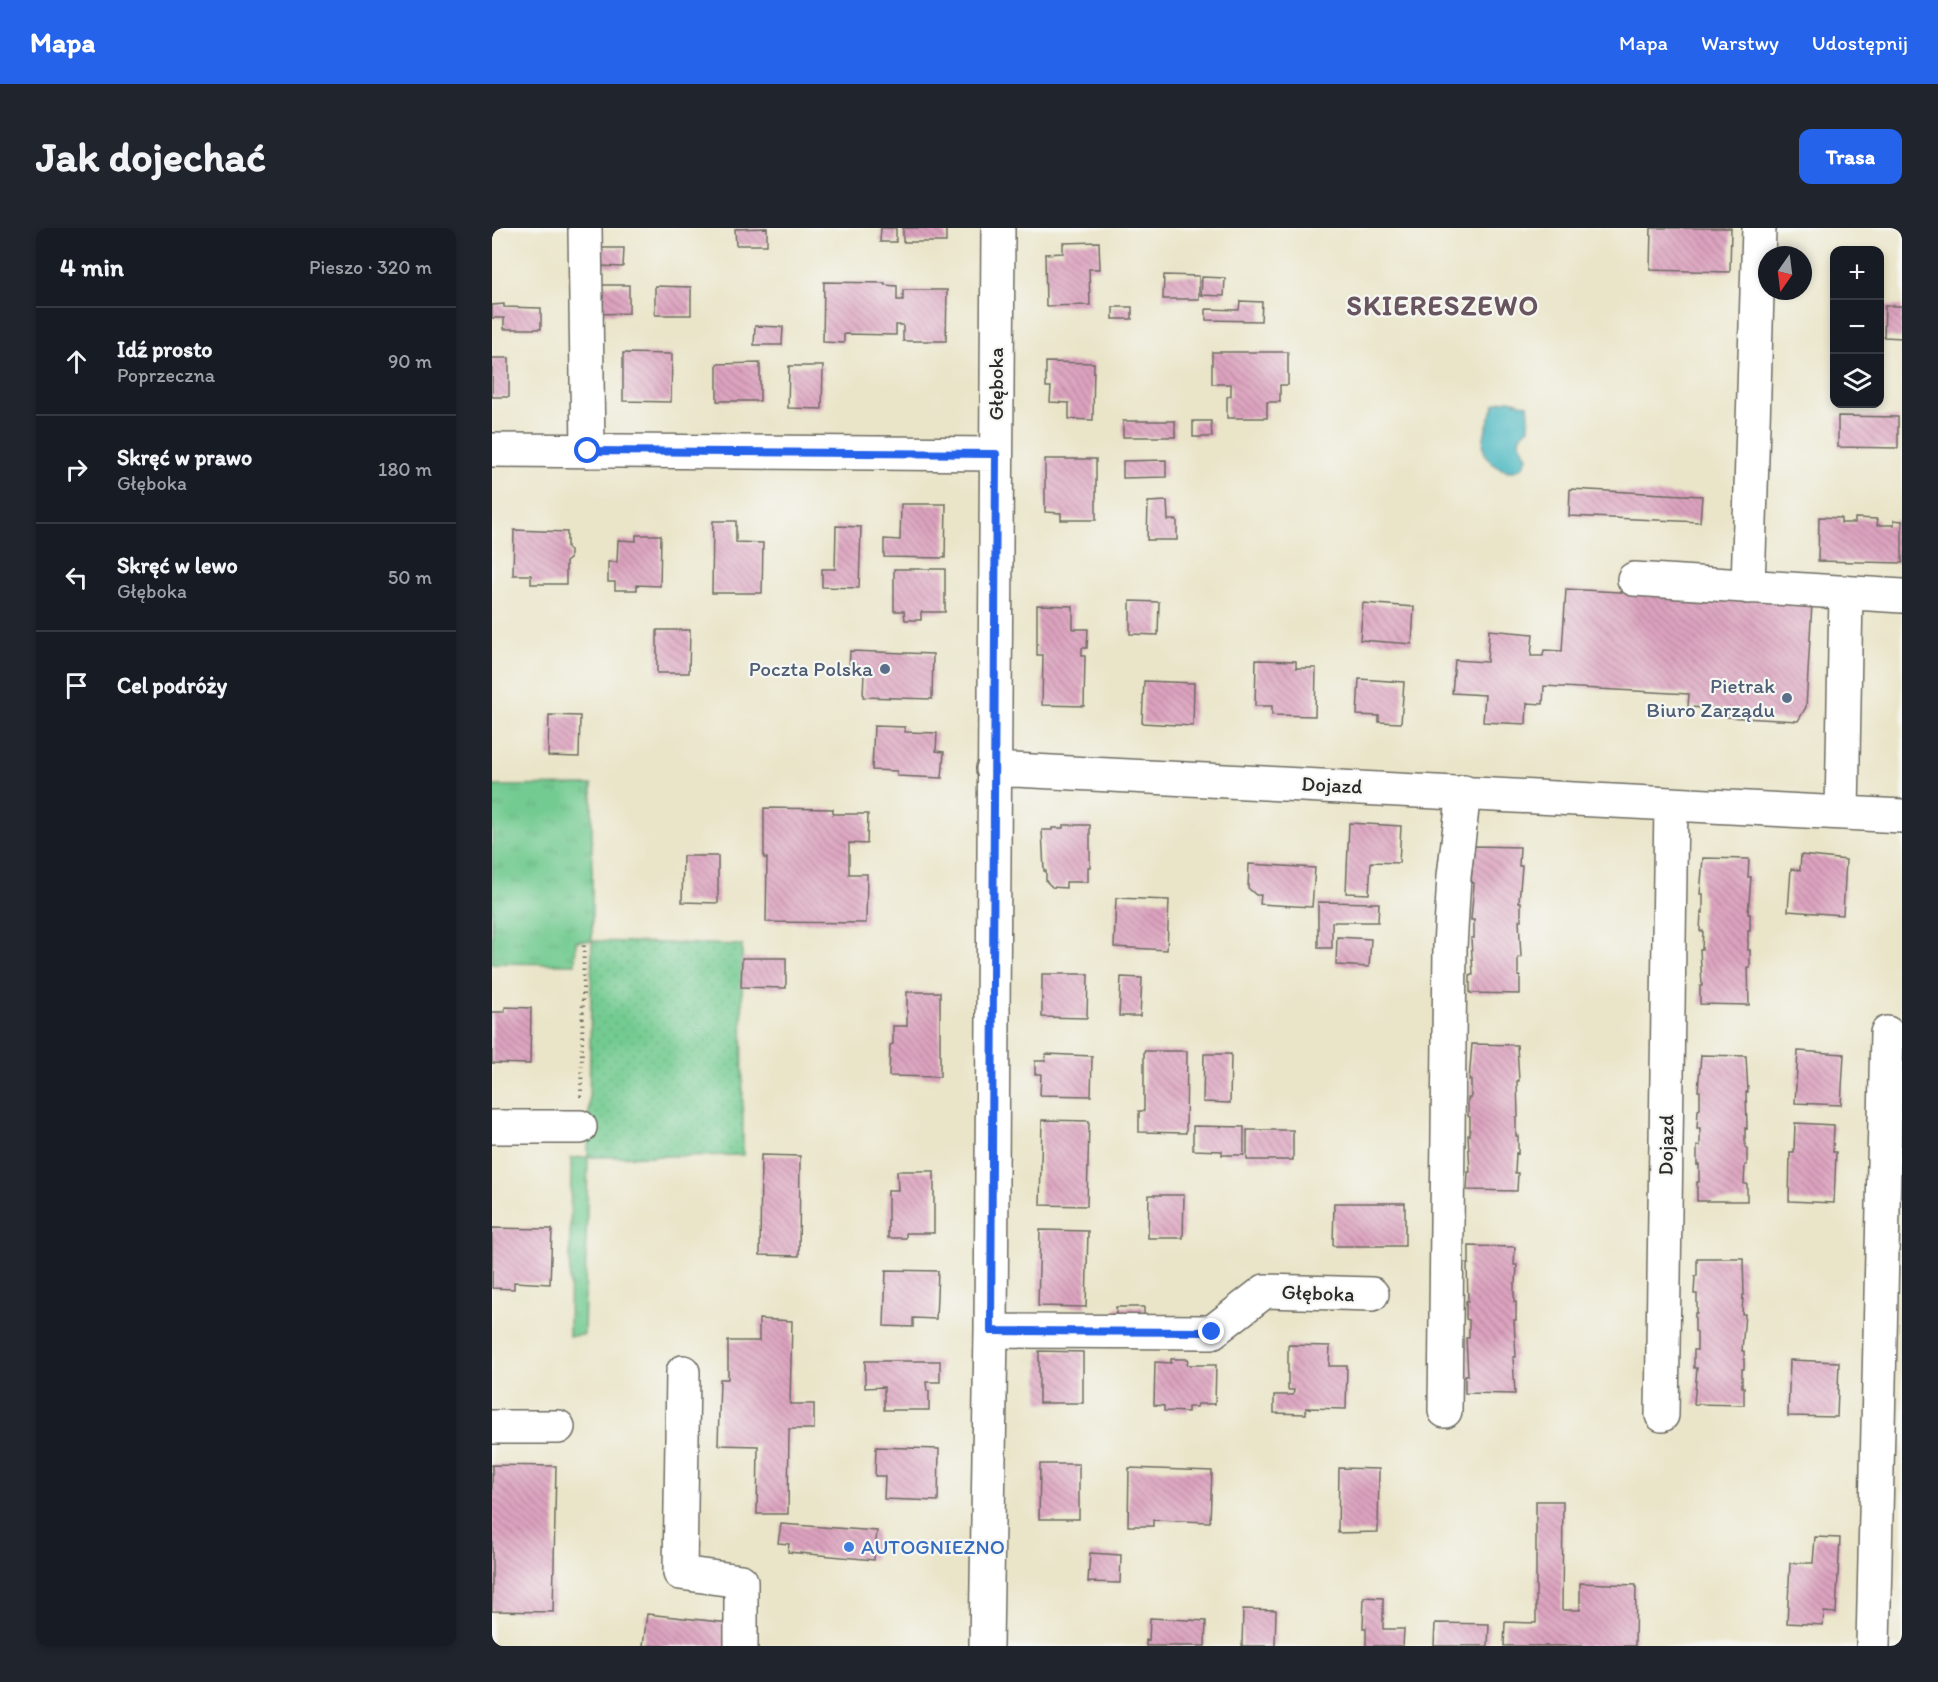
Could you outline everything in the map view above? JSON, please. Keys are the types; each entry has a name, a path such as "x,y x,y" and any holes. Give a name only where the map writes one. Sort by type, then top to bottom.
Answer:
{"street":[{"path":"585,228 588,451"},
{"name":"Głęboka","path":"986,1646 991,1331 998,228"},
{"path":"1748,587 1759,228"},
{"path":"492,450 996,454"},
{"path":"1634,579 1902,596"},
{"path":"1842,813 1846,592"},
{"name":"Dojazd","path":"993,769 1902,816"},
{"path":"1445,1411 1450,947 1454,876 1464,792"},
{"name":"Dojazd","path":"1662,1415 1671,804"},
{"path":"1873,1646 1894,1165 1887,1033"},
{"path":"492,1127 580,1127"},
{"name":"Głęboka","path":"991,1331 1212,1332 1265,1291 1372,1294"},
{"path":"683,1372 680,1573 741,1581 741,1646"},
{"path":"492,1427 558,1427"}],"path":[{"path":"580,1127 584,941"}],"green space":[{"path":"592,785 592,941 576,941 575,964 492,963 492,786"},
{"path":"592,941 742,945 743,1155 588,1157"},
{"path":"588,1157 584,1335 569,1336 571,1158"}],"water":[{"path":"1510,400 1528,405 1529,416 1529,428 1520,436 1519,441 1527,457 1523,466 1512,471 1500,468 1490,461 1483,446 1495,404"}],"building":[{"path":"767,228 767,245 736,245 735,229"},
{"path":"881,228 896,228 896,242 880,242"},
{"path":"903,228 946,228 946,242 903,242"},
{"path":"1651,228 1731,228 1730,272 1650,270"},
{"path":"1099,242 1100,269 1089,269 1090,305 1046,306 1045,254 1063,253 1063,243"},
{"path":"600,248 624,248 623,267 600,266"},
{"path":"1164,275 1199,276 1199,299 1163,299"},
{"path":"1202,277 1225,278 1224,296 1201,295"},
{"path":"824,282 885,283 885,285 897,286 897,300 903,300 903,290 947,290 946,341 903,341 903,325 896,325 896,335 844,334 844,343 823,342"},
{"path":"598,285 629,285 629,313 598,314"},
{"path":"655,286 691,287 691,315 655,315"},
{"path":"1240,301 1262,302 1261,321 1206,320 1206,309 1239,310"},
{"path":"504,304 504,307 541,308 541,329 504,329 504,318 492,318 492,305"},
{"path":"1885,306 1902,306 1902,338 1884,337"},
{"path":"1113,307 1132,307 1132,319 1113,319"},
{"path":"755,326 783,327 782,345 754,345"},
{"path":"1212,352 1288,352 1288,385 1280,385 1280,402 1267,402 1267,418 1227,418 1227,397 1231,396 1231,384 1212,384"},
{"path":"623,353 672,354 671,402 623,401"},
{"path":"492,358 509,358 509,397 492,397"},
{"path":"1046,362 1094,363 1093,420 1069,419 1069,403 1050,402 1051,387 1046,387"},
{"path":"760,363 760,401 717,401 717,364"},
{"path":"789,366 823,366 822,409 788,408"},
{"path":"1838,416 1898,417 1898,448 1838,447"},
{"path":"1123,421 1175,421 1175,437 1123,437"},
{"path":"1193,421 1211,421 1212,437 1193,437"},
{"path":"1045,459 1096,459 1096,520 1061,520 1061,513 1045,512"},
{"path":"1166,460 1166,477 1123,478 1123,461"},
{"path":"1570,489 1702,496 1700,522 1569,516"},
{"path":"1167,501 1168,520 1177,520 1177,540 1147,540 1148,502"},
{"path":"901,504 946,504 945,558 884,557 884,539 900,540"},
{"path":"1819,517 1841,518 1841,523 1855,523 1855,518 1878,519 1877,525 1894,525 1894,520 1902,521 1902,563 1818,561"},
{"path":"713,521 736,521 736,542 763,543 762,593 712,593"},
{"path":"836,526 861,527 859,588 822,587 822,569 835,569"},
{"path":"514,530 567,532 570,559 566,562 566,584 531,584 531,575 513,575"},
{"path":"636,535 661,535 660,586 637,585 637,590 615,590 615,582 608,582 608,562 617,562 618,540 636,541"},
{"path":"894,569 945,569 945,612 921,612 921,620 905,620 904,611 894,611"},
{"path":"1566,589 1812,603 1806,707 1798,721 1726,717 1726,709 1688,707 1689,694 1544,686 1543,704 1527,703 1526,724 1483,722 1485,695 1452,693 1455,660 1487,662 1489,630 1533,634 1531,656 1543,656 1544,650 1562,651"},
{"path":"1130,601 1159,602 1158,635 1130,634"},
{"path":"1363,603 1414,607 1412,644 1360,640"},
{"path":"1037,605 1073,606 1073,629 1088,629 1087,648 1082,648 1082,656 1085,656 1084,706 1042,705 1043,655 1037,655"},
{"path":"657,630 690,630 689,673 657,673"},
{"path":"850,651 933,654 932,699 863,697 864,671 849,671"},
{"path":"1256,660 1296,661 1296,668 1316,668 1315,716 1272,715 1272,706 1255,706"},
{"path":"1359,679 1404,682 1401,723 1379,722 1379,716 1357,715"},
{"path":"1144,681 1194,683 1193,726 1142,723"},
{"path":"549,715 580,716 579,757 548,756"},
{"path":"874,726 905,727 905,732 937,733 936,751 944,752 942,778 897,776 897,771 872,770"},
{"path":"764,808 833,809 833,814 868,814 867,844 849,843 849,874 867,874 866,923 766,922 767,858 764,858"},
{"path":"1349,823 1401,826 1399,863 1371,862 1369,894 1346,893"},
{"path":"1063,825 1090,825 1088,882 1066,882 1066,888 1052,887 1046,881 1042,830 1063,828"},
{"path":"1474,846 1520,847 1519,866 1522,866 1519,902 1521,902 1521,920 1519,920 1521,957 1518,958 1518,976 1520,976 1520,994 1470,993 1470,975 1473,975 1471,938 1474,938 1474,920 1471,920 1474,883 1471,883"},
{"path":"1801,855 1846,860 1843,915 1788,911 1791,869 1800,870"},
{"path":"683,856 718,856 718,903 682,902"},
{"path":"1703,858 1749,859 1748,877 1751,877 1748,914 1750,914 1750,931 1748,931 1749,1005 1700,1004 1700,986 1702,986 1700,949 1702,949 1703,931 1700,931 1703,894 1700,894"},
{"path":"1249,864 1315,868 1312,907 1260,904 1261,895 1256,895 1248,888"},
{"path":"1116,898 1169,900 1167,950 1114,947"},
{"path":"1318,902 1379,903 1378,922 1332,922 1332,948 1318,948"},
{"path":"1337,937 1371,939 1369,967 1336,965"},
{"path":"742,958 786,958 786,988 741,987"},
{"path":"1042,974 1088,974 1087,1018 1042,1017"},
{"path":"1121,977 1142,978 1140,1016 1119,1016"},
{"path":"907,992 940,992 940,1077 889,1076 893,1026 907,1026"},
{"path":"505,1007 531,1008 530,1064 492,1063 492,1012 505,1012"},
{"path":"1472,1044 1517,1045 1519,1081 1517,1081 1516,1136 1518,1136 1518,1154 1516,1153 1515,1173 1518,1173 1517,1191 1467,1190 1468,1172 1470,1172 1468,1098 1471,1098 1471,1080 1469,1080"},
{"path":"1144,1051 1187,1051 1186,1133 1139,1132 1139,1111 1144,1111"},
{"path":"1798,1051 1844,1054 1841,1105 1795,1103"},
{"path":"1046,1054 1092,1056 1091,1096 1040,1095 1041,1074 1035,1074 1035,1061 1045,1061"},
{"path":"1204,1054 1231,1054 1230,1103 1203,1102"},
{"path":"1701,1055 1746,1056 1748,1092 1746,1092 1745,1147 1747,1148 1747,1165 1745,1165 1744,1184 1747,1184 1747,1201 1697,1201 1699,1164 1697,1165 1697,1146 1700,1146 1700,1128 1697,1128 1698,1110 1700,1109 1700,1091 1698,1091"},
{"path":"1042,1120 1089,1121 1087,1206 1040,1205"},
{"path":"1795,1123 1834,1125 1833,1152 1836,1152 1834,1203 1789,1201 1790,1152 1794,1152"},
{"path":"1193,1126 1244,1127 1244,1155 1222,1155 1222,1151 1193,1150"},
{"path":"1247,1130 1293,1130 1293,1160 1247,1160"},
{"path":"761,1155 800,1156 799,1256 760,1255"},
{"path":"897,1171 934,1171 934,1233 906,1233 906,1238 888,1238 888,1190 898,1190"},
{"path":"1149,1195 1184,1195 1183,1238 1148,1238"},
{"path":"1334,1203 1405,1203 1405,1246 1333,1246"},
{"path":"492,1228 552,1229 550,1284 514,1282 514,1289 492,1288"},
{"path":"1040,1230 1088,1231 1086,1307 1038,1306"},
{"path":"1469,1246 1515,1247 1514,1265 1517,1265 1516,1283 1514,1283 1516,1357 1513,1357 1515,1394 1465,1393 1465,1375 1468,1375 1466,1338 1469,1338 1469,1320 1466,1319 1466,1301 1468,1301"},
{"path":"1697,1258 1743,1258 1742,1314 1745,1314 1742,1387 1744,1387 1744,1405 1694,1404 1697,1368 1694,1368 1694,1350 1697,1350 1695,1313 1697,1313 1697,1294 1694,1294"},
{"path":"886,1270 938,1271 936,1319 913,1318 913,1327 884,1326"},
{"path":"1116,1307 1144,1307 1144,1322 1116,1321"},
{"path":"759,1319 792,1321 790,1404 814,1404 814,1429 789,1429 788,1514 757,1514 758,1446 718,1445 720,1379 728,1379 728,1341 759,1341"},
{"path":"1288,1345 1330,1346 1329,1366 1347,1366 1346,1409 1306,1408 1306,1414 1274,1413 1274,1395 1293,1395 1294,1390 1288,1390"},
{"path":"1039,1351 1083,1352 1083,1403 1039,1403"},
{"path":"1171,1359 1188,1359 1187,1365 1216,1365 1215,1404 1198,1404 1197,1407 1188,1407 1188,1412 1164,1411 1164,1406 1154,1405 1155,1362 1171,1363"},
{"path":"1790,1360 1839,1362 1837,1417 1788,1416"},
{"path":"865,1361 940,1361 940,1382 926,1382 927,1391 929,1391 929,1410 884,1410 884,1387 865,1388"},
{"path":"876,1447 939,1449 938,1501 884,1499 885,1476 875,1476"},
{"path":"1040,1464 1079,1464 1079,1519 1039,1519"},
{"path":"492,1465 556,1466 553,1612 492,1611"},
{"path":"1129,1468 1212,1471 1210,1522 1153,1520 1153,1526 1128,1526"},
{"path":"1339,1468 1379,1469 1378,1532 1338,1533"},
{"path":"1536,1501 1563,1501 1562,1610 1580,1610 1580,1583 1636,1585 1635,1646 1504,1646 1505,1622 1536,1623"},
{"path":"781,1524 877,1531 874,1560 788,1552 789,1544 778,1543"},
{"path":"1815,1537 1840,1538 1836,1613 1824,1612 1823,1625 1787,1623 1790,1563 1813,1563"},
{"path":"1090,1553 1121,1555 1120,1583 1088,1582"},
{"path":"1364,1597 1383,1598 1383,1629 1404,1629 1403,1646 1366,1646 1366,1628 1363,1628"},
{"path":"1243,1609 1276,1610 1275,1646 1242,1646"},
{"path":"647,1614 729,1623 727,1646 643,1646"},
{"path":"1150,1618 1206,1621 1205,1646 1146,1646 1146,1640 1149,1641"},
{"path":"1435,1623 1489,1624 1488,1646 1434,1646"}],"place":[{"name":"Poczta Polska","path":"885,669"},
{"name":"Pietrak Biuro Zarządu","path":"1787,698"},
{"name":"AUTOGNIEZNO","path":"849,1547"}],"district":[{"name":"SKIERESZEWO","path":"1443,306"}],"route":[{"path":"588,451 996,454 991,1331 1212,1332"}]}
